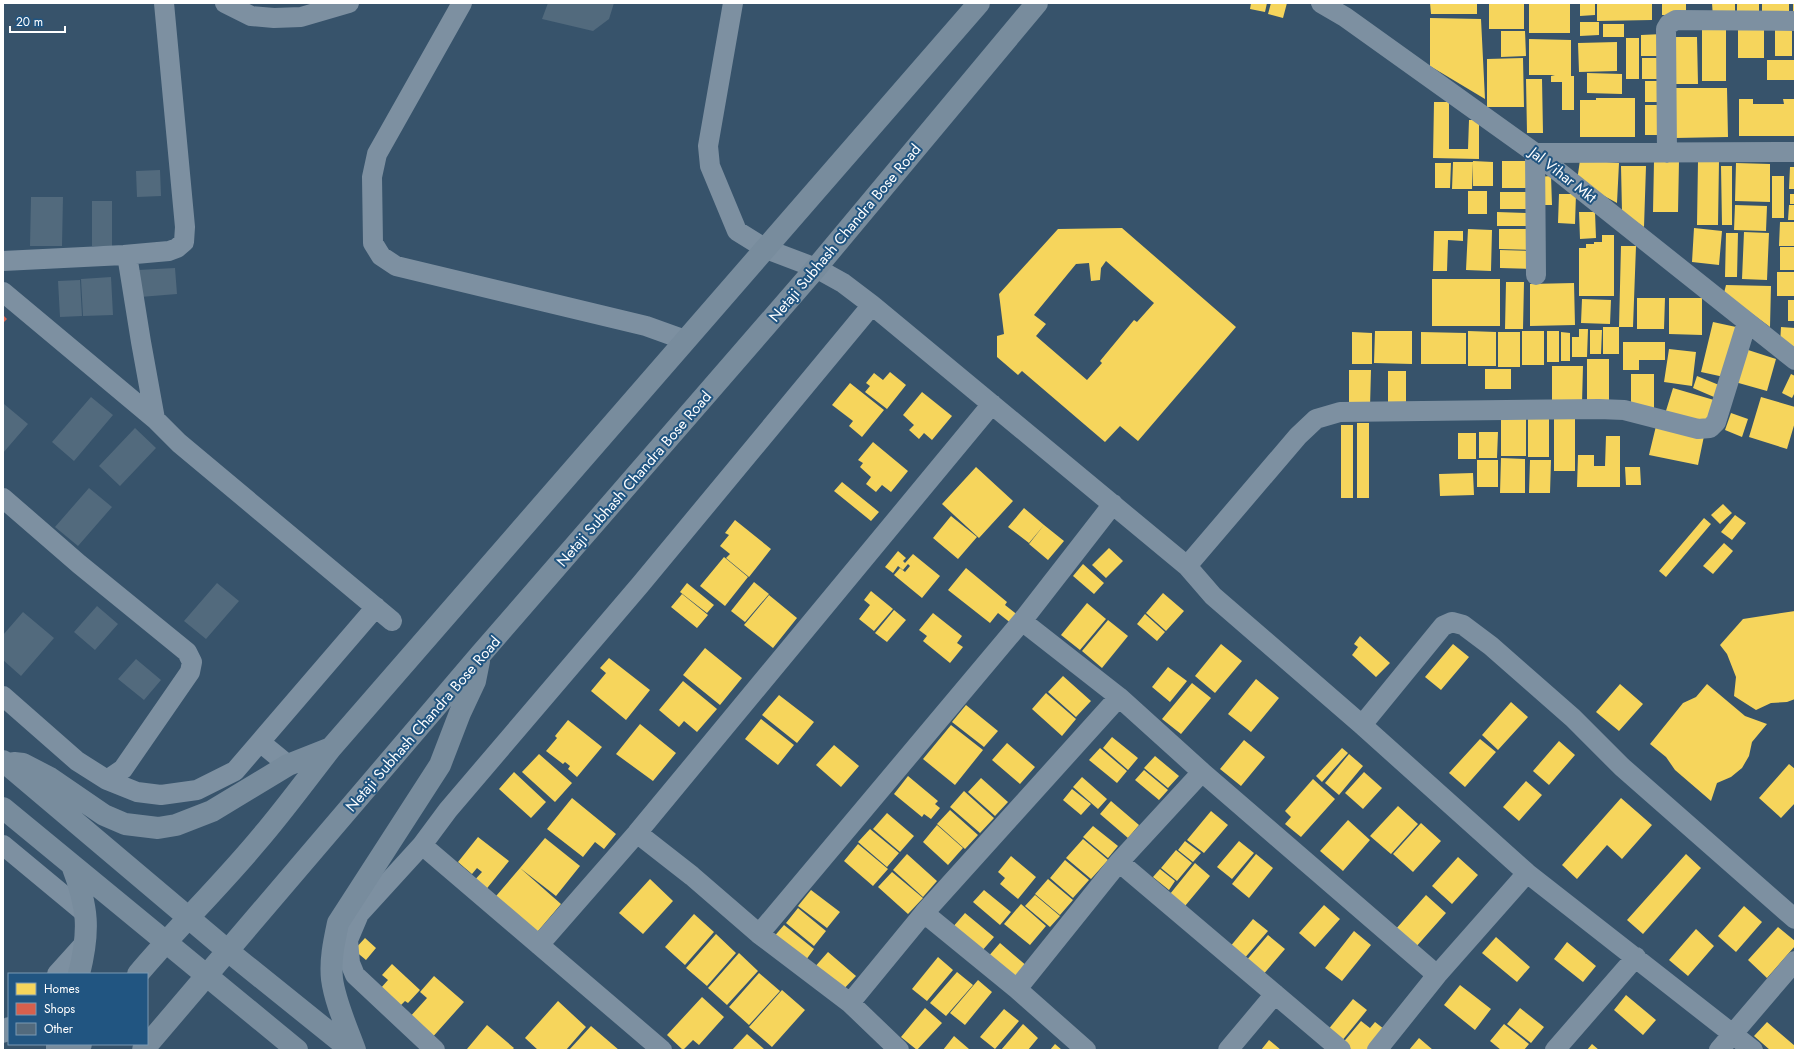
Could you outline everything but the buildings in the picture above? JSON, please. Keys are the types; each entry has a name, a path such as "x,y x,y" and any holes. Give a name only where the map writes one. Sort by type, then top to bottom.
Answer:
{"main road":[{"path":"139,973 166,941 189,918 257,843 331,748 979,3"},
{"name":"Netaji Subhash Chandra Bose Road","path":"144,1050 480,655 816,268 1037,3"},
{"path":"355,1050 342,1015 332,979 332,948 338,924 440,765 460,713 475,681 480,655"},
{"path":"3,761 23,764 50,778 104,815 126,824 158,828 176,825 212,811 288,764 331,748"},
{"path":"3,761 228,951 351,1050"},
{"path":"3,808 297,1050"},
{"path":"71,864 82,892 87,929 79,973"}],"street":[{"path":"3,261 127,255 169,251 177,248 184,242 185,235 164,3"},
{"path":"225,3 251,16 274,18 301,17 349,3"},
{"path":"462,3 377,154 372,177 373,243 380,256 396,266 646,326 685,340"},
{"path":"733,3 709,136 708,156 710,166 737,231 766,249 816,268 843,283 872,305 1187,566 1213,596 1362,725 1527,873 1753,1050"},
{"name":"Jal Vihar Mkt","path":"1321,3 1345,17 1535,153 1795,360"},
{"path":"1667,153 1666,29 1669,24 1676,20 1795,21"},
{"path":"1536,275 1535,153 1795,152"},
{"path":"127,255 141,342 156,419"},
{"path":"3,292 156,419 179,443 376,606 392,621"},
{"path":"435,1050 355,976 348,953 348,940 359,914 422,845 448,810 640,585 872,305"},
{"path":"1187,566 1298,436 1316,419 1340,412 1599,409 1624,410 1698,429 1710,428 1716,422 1747,322"},
{"path":"539,945 637,833 992,404"},
{"path":"3,498 187,652 192,662 190,672 123,769 107,780"},
{"path":"759,934 1022,621 1113,504"},
{"path":"3,696 77,761 107,780 137,792 161,795 197,790 235,771 376,606"},
{"path":"1022,621 1119,697 1202,772 1437,975"},
{"path":"1362,725 1443,626 1452,622 1463,625 1491,646 1573,718 1622,767 1795,919"},
{"path":"850,1003 924,913 1119,697"},
{"path":"260,742 288,764"},
{"path":"1017,989 1119,862 1202,772"},
{"path":"637,833 692,876 759,934 850,1003 899,1050"},
{"path":"3,845 85,913"},
{"path":"422,845 662,1050"},
{"path":"1119,862 1341,1050"},
{"path":"1377,1050 1437,975 1527,873"},
{"path":"924,913 1017,989 1086,1050"},
{"path":"58,973 85,943"},
{"path":"1555,1050 1636,957"},
{"path":"1719,1050 1795,961"},
{"path":"1228,1050 1275,994"}]}
